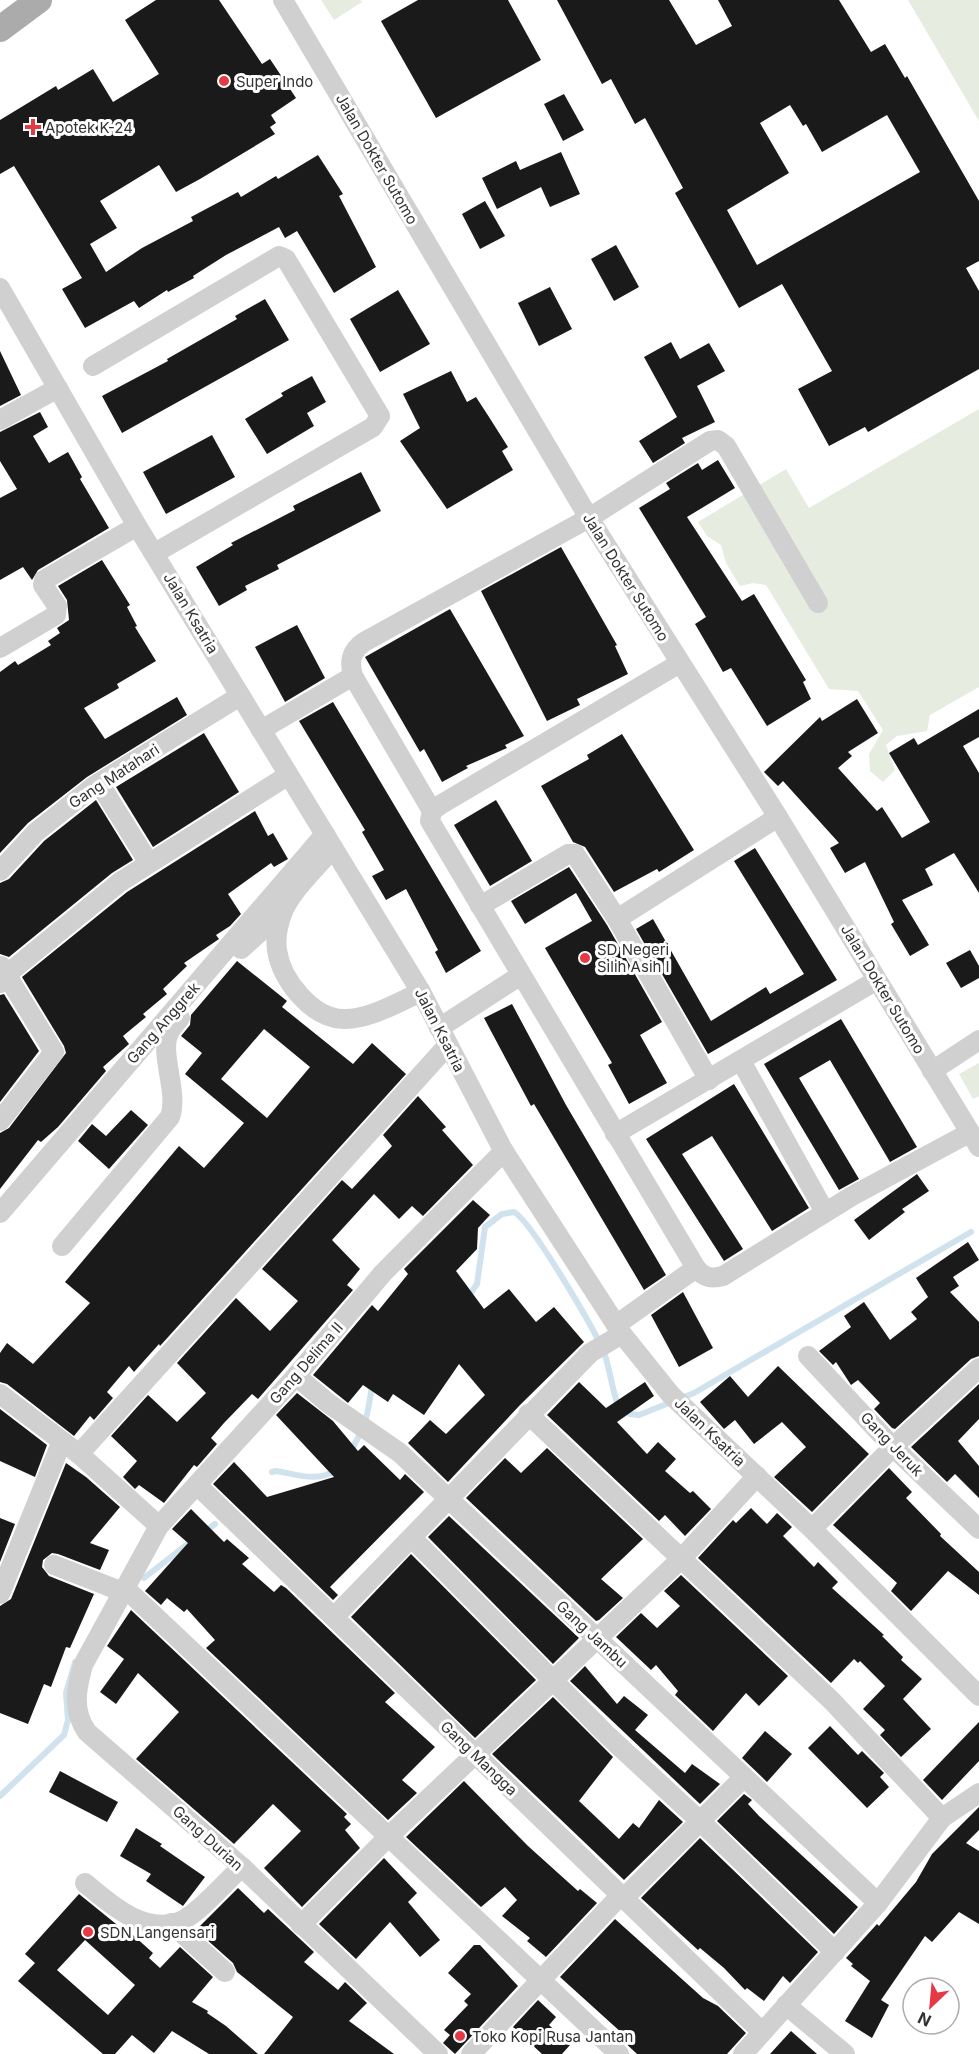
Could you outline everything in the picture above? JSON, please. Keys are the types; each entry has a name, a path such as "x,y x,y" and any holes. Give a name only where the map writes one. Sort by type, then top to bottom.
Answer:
{"main road":[{"path":"0,29 39,0"}],"street":[{"name":"Jalan Dokter Sutomo","path":"283,0 589,518 778,817 974,1140"},
{"path":"93,366 279,256 286,259 380,416 373,427 155,553"},
{"name":"Jalan Ksatria","path":"0,288 137,526 287,776 421,992 504,1151 609,1338 812,1529 979,1696"},
{"path":"0,420 58,388"},
{"path":"818,603 726,446 718,440 710,441 589,518 364,642 352,655 353,676 432,811 430,825 696,1268 705,1277 713,1279 723,1276 825,1212 974,1140"},
{"path":"0,648 57,615 57,606 43,585 44,580 137,526"},
{"path":"432,811 680,663"},
{"path":"261,730 353,676"},
{"name":"Gang Matahari","path":"0,871 36,832 99,783 240,696"},
{"path":"0,1121 54,1052 2,974 149,863 287,776"},
{"path":"99,783 149,863"},
{"path":"617,919 778,817"},
{"path":"329,841 290,898 283,911 277,937 279,959 298,992 321,1013 343,1019 356,1018 421,992"},
{"name":"Gang Anggrek","path":"0,1213 329,841"},
{"path":"480,906 572,853 577,856 617,919 709,1080"},
{"path":"62,1246 170,1117 174,1102 166,1042 169,1032 235,954 283,911"},
{"path":"79,1454 443,1037 522,975"},
{"path":"615,1134 877,980"},
{"path":"932,1071 979,1040"},
{"path":"741,1061 825,1212"},
{"name":"Gang Delima II","path":"124,1590 159,1526 296,1376 383,1273 504,1151"},
{"path":"335,1616 528,1414 609,1338 696,1268"},
{"name":"Gang Jeruk","path":"808,1356 893,1448 979,1529"},
{"path":"812,1529 893,1448 979,1368"},
{"name":"Gang Jambu","path":"296,1376 400,1453 878,1903"},
{"path":"0,1394 79,1454 159,1526"},
{"path":"528,1414 832,1701 942,1818"},
{"path":"0,1594 4,1571 62,1441"},
{"path":"301,1925 388,1836 682,1558 757,1476"},
{"name":"Gang Mangga","path":"197,1485 335,1616 762,2032"},
{"path":"412,1538 552,1682 835,1952"},
{"path":"54,1565 124,1590 619,2054"},
{"name":"Gang Durian","path":"124,1590 83,1665 77,1686 75,1709 80,1722 87,1732 242,1867 438,2054"},
{"path":"471,2054 621,1897 744,1777"},
{"path":"743,2054 878,1903 942,1818 979,1793"},
{"path":"85,1883 118,1911 131,1918 171,1923 188,1916 242,1867"},
{"path":"171,1923 225,1972"},
{"path":"786,2005 845,2054"}],"shaded area":[{"path":"321,0 360,0 362,2 334,20"},
{"path":"908,0 979,0 979,121"},
{"path":"979,409 979,687 930,715 927,731 897,736 886,745 895,770 883,782 870,771 869,754 883,730 858,691 829,689 766,585 753,583 740,586 726,563 721,545 707,536 698,522 786,469 809,508"},
{"path":"979,1063 979,1096 973,1099 959,1074"}],"building":[{"path":"156,0 219,0 262,64 270,59 296,98 271,115 276,123 270,127 275,134 176,192 159,165 100,201 117,228 90,244 106,272 142,248 193,221 191,217 238,192 241,197 276,176 278,179 318,155 343,194 339,196 376,267 334,293 297,231 285,238 279,227 226,255 193,276 194,278 168,292 167,290 139,308 134,301 85,328 62,289 82,278 14,166 0,174 0,120 56,86 58,90 93,69 113,102 159,74 125,20"},
{"path":"418,0 508,0 541,60 436,118 381,21"},
{"path":"557,0 669,0 696,45 732,26 718,0 839,0 871,52 885,44 905,78 907,76 979,201 979,261 966,268 979,291 979,369 868,432 865,427 829,446 798,389 832,371 782,284 739,308 675,193 683,188 645,118 635,124 611,79 602,84","holes":["790,105 803,126 806,124 822,152 887,115 920,172 757,265 727,210 789,173 760,123"]},
{"path":"564,94 584,130 563,141 544,104"},
{"path":"561,152 580,194 550,207 541,187 497,209 482,178 516,161 520,170"},
{"path":"485,201 505,236 480,249 462,214"},
{"path":"616,245 639,287 614,301 591,259"},
{"path":"550,287 572,329 539,346 518,303"},
{"path":"398,290 430,344 380,372 350,319"},
{"path":"265,299 289,340 122,433 102,396 168,361 167,359 237,319 235,316"},
{"path":"671,342 680,359 709,343 725,371 697,386 715,422 682,438 685,443 653,463 639,441 677,417 644,357"},
{"path":"0,351 21,395 0,406"},
{"path":"451,371 467,402 476,397 508,447 502,451 513,470 447,509 400,441 420,428 403,394"},
{"path":"312,376 326,402 307,413 314,426 267,454 245,419 283,396 281,393"},
{"path":"40,412 48,427 33,436 49,463 68,452 82,477 80,479 109,528 38,570 32,580 23,567 0,580 0,498 17,489 0,461 0,432"},
{"path":"212,435 235,477 166,514 143,472"},
{"path":"718,460 735,488 687,517 742,601 754,594 806,680 803,682 811,699 767,726 731,668 723,672 695,624 706,617 639,508 670,489 666,483 698,463 702,470"},
{"path":"361,472 381,511 277,565 279,569 245,586 247,590 219,606 196,567 233,545 231,543 295,510 293,506"},
{"path":"561,547 617,645 615,646 628,674 577,699 580,705 547,721 481,591"},
{"path":"102,560 130,605 127,607 137,626 135,627 156,661 117,684 119,688 84,708 105,739 177,697 187,715 87,777 28,823 0,853 0,672 15,661 18,665 51,645 48,641 60,633 57,628 69,620 67,600 58,586"},
{"path":"450,609 524,736 505,745 507,748 466,766 468,768 442,782 424,749 420,752 365,657"},
{"path":"297,625 325,678 285,702 255,647"},
{"path":"857,699 878,733 848,752 852,756 838,768 877,811 882,807 902,838 930,822 889,753 914,738 918,745 979,709 979,737 963,746 979,773 979,893 954,853 925,869 933,885 902,900 929,945 910,956 891,924 894,922 865,862 845,873 830,848 839,843 783,781 778,786 764,772 820,717 822,721"},
{"path":"333,702 481,951 446,973 435,952 438,950 406,889 386,900 372,876 384,870 362,832 365,830 299,721"},
{"path":"204,733 239,792 153,847 116,787"},
{"path":"622,734 694,850 659,872 657,869 614,892 585,847 573,842 541,786 589,759 587,755"},
{"path":"96,800 133,860 112,873 9,957 0,954 0,883 9,879 44,841"},
{"path":"496,800 532,861 490,886 454,825"},
{"path":"255,811 268,836 273,833 288,859 274,867 271,863 228,894 241,914 230,926 216,935 219,939 184,963 187,966 163,989 167,994 143,1014 146,1017 123,1036 129,1044 103,1067 106,1071 58,1127 41,1142 38,1140 0,1189 0,1133 9,1128 66,1053 22,977 127,892"},
{"path":"755,848 837,980 708,1054 636,929 653,919 711,1021 766,987 770,994 804,974 734,861"},
{"name":"SD Negeri Silih Asih I","path":"569,867 607,925 662,1022 640,1035 667,1083 629,1104 608,1065 612,1063 545,948 592,921 576,893 525,924 511,901"},
{"path":"970,950 979,966 979,978 961,988 946,963"},
{"path":"237,961 287,1001 282,1007 353,1064 372,1043 406,1074 160,1346 159,1344 134,1372 129,1366 107,1392 113,1398 94,1420 90,1416 74,1436 7,1384 0,1382 0,1353 7,1343 33,1364 90,1303 65,1282 179,1146 204,1168 244,1123 185,1074 202,1053 181,1036 190,1025 191,1015","holes":["264,1029 310,1067 267,1118 221,1079"]},
{"path":"4,994 39,1051 0,1102 0,995"},
{"path":"512,1004 566,1105 666,1275 644,1290 534,1104 531,1106 484,1018"},
{"path":"841,1019 917,1147 890,1162 830,1060 799,1078 859,1179 839,1190 764,1064"},
{"path":"734,1084 809,1208 772,1231 712,1136 682,1154 743,1249 724,1261 646,1139"},
{"path":"418,1096 446,1127 442,1130 473,1165 423,1216 412,1206 399,1219 374,1194 332,1240 360,1269 347,1285 353,1290 258,1399 252,1394 224,1423 211,1438 217,1444 197,1467 194,1465 164,1503 139,1485 135,1489 123,1477 137,1461 111,1436 148,1395 177,1422 206,1393 177,1363 236,1298 270,1331 298,1301 262,1269 342,1180 352,1189 392,1146 383,1135"},
{"path":"131,1110 148,1125 109,1169 78,1141 92,1124 106,1136"},
{"path":"917,1174 929,1191 902,1209 905,1212 869,1240 854,1220"},
{"path":"473,1200 490,1215 478,1228 477,1249 456,1271 484,1309 509,1289 536,1322 554,1307 584,1342 520,1405 448,1482 408,1443 430,1420 446,1434 485,1395 459,1364 424,1415 393,1394 388,1402 363,1385 348,1403 313,1375 372,1305 378,1311 408,1274 404,1269"},
{"path":"968,1242 979,1260 953,1277 959,1286 950,1292 979,1322 979,1356 971,1359 895,1429 892,1428 874,1409 880,1403 858,1380 851,1385 836,1362 833,1365 819,1351 851,1327 844,1316 864,1302 890,1340 917,1319 911,1312 928,1297 916,1278"},
{"path":"683,1292 713,1348 679,1367 651,1315"},
{"path":"778,1366 869,1454 812,1512 774,1477 806,1447 782,1422 754,1444 735,1420 724,1429 700,1402 730,1376 748,1397"},
{"path":"579,1382 606,1408 645,1382 654,1396 617,1422 647,1454 658,1442 676,1459 665,1471 690,1493 693,1491 711,1509 685,1536 665,1515 659,1521 547,1415"},
{"path":"979,1384 979,1419 958,1441 979,1466 979,1498 955,1474 947,1482 911,1447"},
{"path":"297,1393 333,1421 358,1451 364,1445 400,1480 405,1474 424,1492 330,1587 338,1595 333,1600 213,1484 234,1462 267,1497 334,1477 276,1415"},
{"path":"0,1409 47,1445 35,1477 0,1461"},
{"path":"547,1448 643,1539 601,1579 623,1598 596,1621 466,1498 505,1458 521,1473"},
{"path":"66,1463 120,1507 90,1543 109,1550 100,1570 58,1554 52,1553 43,1560 42,1567 49,1576 94,1594 70,1648 66,1647 51,1687 44,1684 28,1724 0,1713 0,1606 11,1599"},
{"path":"889,1468 912,1492 906,1498 941,1534 940,1536 979,1572 979,1595 948,1571 911,1611 891,1591 897,1583 833,1525"},
{"path":"751,1508 767,1524 777,1513 792,1527 783,1536 814,1567 818,1562 838,1582 832,1588 884,1635 882,1636 903,1657 901,1660 922,1679 903,1699 931,1729 901,1757 880,1735 885,1730 863,1709 885,1686 860,1661 858,1663 854,1659 831,1683 698,1558 733,1520 736,1523"},
{"path":"191,1509 224,1542 227,1539 249,1558 242,1564 274,1592 281,1585 286,1588 395,1693 385,1702 435,1747 402,1780 417,1793 388,1820 206,1648 215,1640 187,1609 184,1612 167,1598 161,1605 145,1591 188,1543 172,1529"},
{"path":"449,1516 579,1638 553,1664 428,1537"},
{"path":"0,1518 15,1524 0,1562"},
{"path":"411,1554 536,1680 475,1738 351,1617"},
{"path":"681,1575 788,1676 759,1706 746,1693 713,1731 675,1695 678,1691 656,1665 651,1670 616,1637 641,1613 657,1628 680,1606 664,1591"},
{"path":"131,1610 347,1814 344,1817 351,1824 345,1830 360,1848 302,1907 264,1868 301,1831 273,1804 234,1844 136,1759 179,1712 138,1673 116,1704 100,1692 124,1659 107,1646"},
{"path":"585,1666 617,1704 624,1696 648,1715 635,1730 685,1773 692,1764 720,1784 700,1804 570,1681"},
{"path":"553,1697 613,1757 579,1801 619,1839 633,1823 639,1828 659,1800 683,1822 624,1880 492,1754"},
{"path":"979,1722 979,1761 942,1800 923,1780"},
{"path":"830,1726 858,1755 862,1751 884,1773 880,1777 889,1787 867,1808 808,1748"},
{"path":"765,1731 792,1754 767,1782 742,1758"},
{"path":"60,1771 118,1802 107,1822 49,1792"},
{"path":"464,1781 528,1846 578,1891 580,1889 597,1903 546,1957 527,1941 530,1938 502,1916 517,1900 505,1887 481,1907 406,1837"},
{"path":"744,1794 752,1800 748,1804 759,1816 858,1907 834,1934 717,1821"},
{"path":"979,1807 979,1830 966,1843 979,1851 979,1924 959,1912 932,1942 925,1936 881,2000 889,2005 872,2038 845,2021 870,1981 851,1966 853,1964 846,1958 877,1924 879,1926 916,1882 932,1854"},
{"path":"136,1828 162,1844 160,1846 205,1877 183,1906 146,1881 151,1874 120,1856"},
{"path":"700,1838 818,1952 790,1983 783,1976 764,2001 747,1988 745,1990 724,1968 700,1948 698,1950 641,1898"},
{"path":"384,1858 417,1893 408,1902 440,1940 420,1957 390,1922 356,1959 319,1924"},
{"path":"238,1888 264,1913 268,1909 314,1952 304,1962 338,1990 345,1982 367,2003 349,2021 394,2054 264,2054 293,2017 237,1972 233,1963 196,1930"},
{"name":"SDN Langensari","path":"79,1894 121,1928 123,1926 153,1953 149,1958 160,1968 180,1947 213,1977 192,2002 208,2011 207,2013 258,2054 209,2054 172,2031 154,2053 132,2035 115,2054 103,2054 18,1981 35,1963 25,1954","holes":["85,1940 135,1985 108,2015 57,1970"]},
{"path":"615,1919 703,1998 718,2006 746,2033 727,2054 637,2054 619,2037 623,2034 560,1977"},
{"path":"474,1945 480,1945 518,1986 455,2054 443,2043 450,2035 444,2030 468,2005 464,2001 471,1994 448,1973"},
{"path":"538,2000 556,2017 549,2025 570,2045 562,2054 542,2054 513,2027"},
{"path":"791,2031 817,2054 770,2054"}],"waterway":[{"path":"468,1297 477,1284 485,1227 502,1214 514,1212 523,1220 548,1255 598,1340 604,1352 618,1406 630,1414 639,1415 694,1393 971,1232"},
{"path":"349,1453 365,1420 372,1384"},
{"path":"272,1472 314,1477 336,1470"},
{"path":"203,1533 215,1524"},
{"path":"144,1578 190,1542"},
{"path":"0,1796 64,1735 68,1720 66,1693 75,1662"}],"place":[{"name":"Super Indo","path":"224,81"},
{"name":"Apotek K-24","path":"33,127"},
{"name":"SD Negeri Silih Asih I","path":"585,958"},
{"name":"SDN Langensari","path":"88,1932"},
{"name":"Toko Kopi Rusa Jantan","path":"460,2036"}]}
